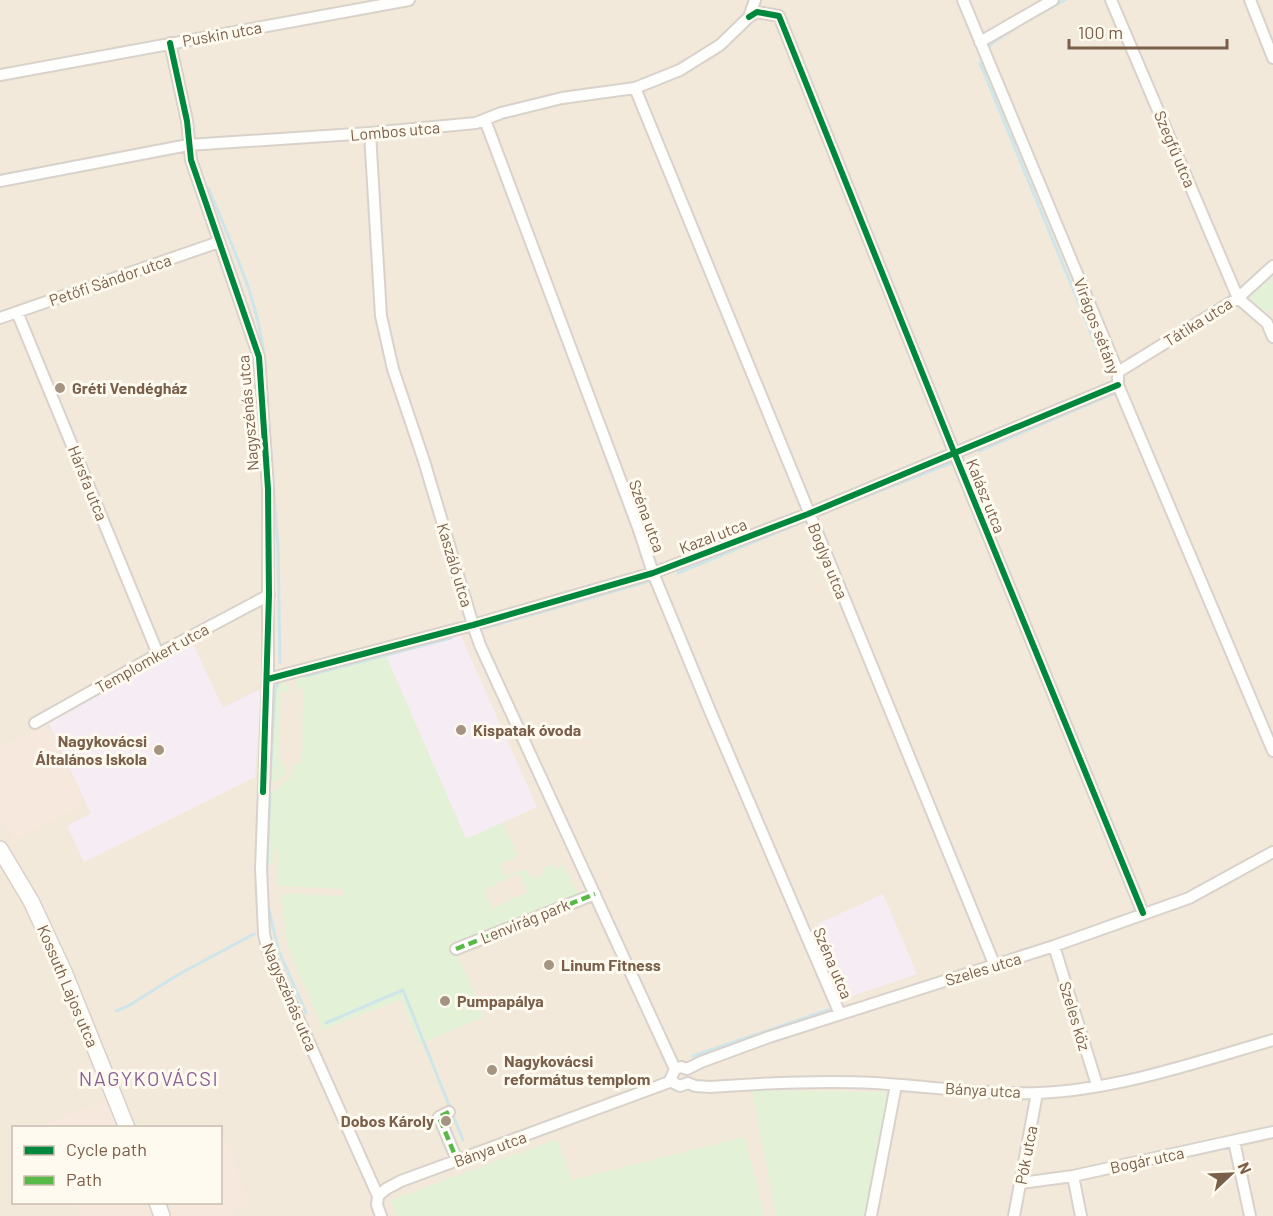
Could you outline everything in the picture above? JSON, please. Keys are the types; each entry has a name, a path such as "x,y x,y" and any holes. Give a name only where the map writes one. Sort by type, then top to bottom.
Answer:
{"street":[{"name":"Puskin utca","path":"0,75 409,0"},
{"name":"Lombos utca","path":"0,181 188,145 459,125 485,120 501,113 561,98 635,88 680,70 720,45 749,16 755,0"},
{"name":"Virágos sétány","path":"963,0 1118,372 1118,385 1273,751"},
{"path":"980,42 1053,0"},
{"name":"Szegfű utca","path":"1111,0 1238,298"},
{"path":"1250,0 1273,58"},
{"name":"Kalász utca","path":"749,16 757,12 779,16 1143,914"},
{"name":"Nagyszénás utca","path":"170,43 187,121 191,160 259,357 268,489 269,595 261,868 264,934 268,951 378,1196 377,1205 381,1216"},
{"name":"Boglya utca","path":"635,88 995,966"},
{"name":"Széna utca","path":"485,120 638,527 653,573 840,1014"},
{"name":"Kaszáló utca","path":"370,133 381,316 393,369 424,461 473,625 480,645 675,1069"},
{"name":"Petőfi Sándor utca","path":"0,318 219,242"},
{"name":"Tátika utca","path":"1118,372 1238,298 1273,266"},
{"path":"1238,298 1267,323 1273,337"},
{"name":"Hársfa utca","path":"17,312 158,654"},
{"name":"Kazal utca","path":"268,679 473,625 653,573 808,514 1118,385"},
{"name":"Templomkert utca","path":"35,723 269,595"},
{"name":"Szeles utca","path":"687,1070 704,1060 840,1014 995,966 1195,895 1273,852"},
{"name":"Kossuth Lajos utca","path":"2,854 31,901 65,974 126,1126"},
{"name":"Lenvirág park","path":"456,949 595,894"},
{"name":"Szeles köz","path":"1054,946 1097,1085"},
{"name":"Bánya utca","path":"688,1083 710,1087 827,1082 1038,1093 1097,1085 1171,1070 1273,1040"},
{"path":"681,1067 687,1070 690,1075 688,1083 680,1086 672,1081 675,1069 681,1067"},
{"name":"Bánya utca","path":"378,1196 394,1184 672,1081"},
{"path":"871,1216 896,1085"},
{"name":"Pók utca","path":"1014,1216 1038,1093"},
{"path":"449,1112 439,1117 457,1160"},
{"name":"Bogár utca","path":"1021,1183 1073,1176 1273,1132"},
{"path":"1234,1141 1250,1216"},
{"path":"1073,1176 1081,1216"}],"shaded area":[{"path":"0,0 1273,0 1273,271 1263,314 1273,308 1273,1216 0,1216"},
{"name":"Kispatak óvoda","path":"460,634 537,807 466,839 385,654"},
{"name":"Nagykovácsi Általános Iskola","path":"193,644 223,708 261,689 255,777 84,862 67,826 91,814 49,723"},
{"path":"47,723 84,804 14,840 0,817 0,746"},
{"path":"883,894 917,974 849,997 817,924"},
{"path":"121,1095 136,1126 50,1126 48,1123"},
{"path":"222,1131 250,1203 228,1213 229,1216 81,1216 77,1204 222,1204"}],"green space":[{"path":"1273,271 1273,308 1263,314 1247,296"},
{"path":"385,654 466,839 503,823 518,857 500,865 505,876 526,869 532,879 545,873 543,868 553,864 555,869 564,865 579,896 456,951 484,1017 419,1044 401,999 323,1030 287,944 281,893 343,896 343,889 277,886 278,850 274,849 273,865 265,864 267,795 284,784 293,772 294,766 302,762 303,687 296,690 298,676 302,673","holes":["519,873 528,892 492,909 483,890"]},
{"path":"281,683 289,686 288,694 281,690 279,760 286,767 284,776 273,783 269,780 272,690"},
{"path":"752,1090 886,1092 888,1098 864,1216 776,1216"},
{"path":"745,1137 764,1216 397,1216 391,1200 557,1139 571,1180"}],"waterway":[{"path":"1036,16 1065,0"},
{"path":"987,50 991,44 1026,21"},
{"path":"980,63 1108,374"},
{"path":"209,189 250,293 264,358"},
{"path":"979,451 1115,393"},
{"path":"269,427 278,547 280,663"},
{"path":"831,510 951,463"},
{"path":"678,573 795,525"},
{"path":"485,628 650,581"},
{"path":"306,676 451,638"},
{"path":"270,781 275,688 278,684"},
{"path":"267,864 270,794"},
{"path":"267,869 267,882"},
{"path":"267,901 278,949 306,1013"},
{"path":"116,1011 254,934"},
{"path":"326,1023 403,990 463,1140"},
{"path":"693,1056 828,1010"}],"marked path":[{"path":"456,949 595,894"},
{"path":"449,1112 439,1117 457,1160"}],"cycle path":[{"path":"749,17 757,12 779,16 1143,913"},
{"path":"170,43 187,121 191,160 259,357 268,489 269,595 263,792"},
{"path":"268,679 473,625 653,573 808,514 1118,385"}],"place":[{"name":"Gréti Vendégház","path":"60,388"},
{"name":"Kispatak óvoda","path":"461,730"},
{"name":"Nagykovácsi Általános Iskola","path":"159,750"},
{"name":"Linum Fitness","path":"549,965"},
{"name":"Pumpapálya","path":"445,1001"},
{"name":"Nagykovácsi református templom","path":"492,1070"},
{"name":"Dobos Károly","path":"446,1121"}],"district":[{"name":"NAGYKOVÁCSI","path":"149,1079"}]}
